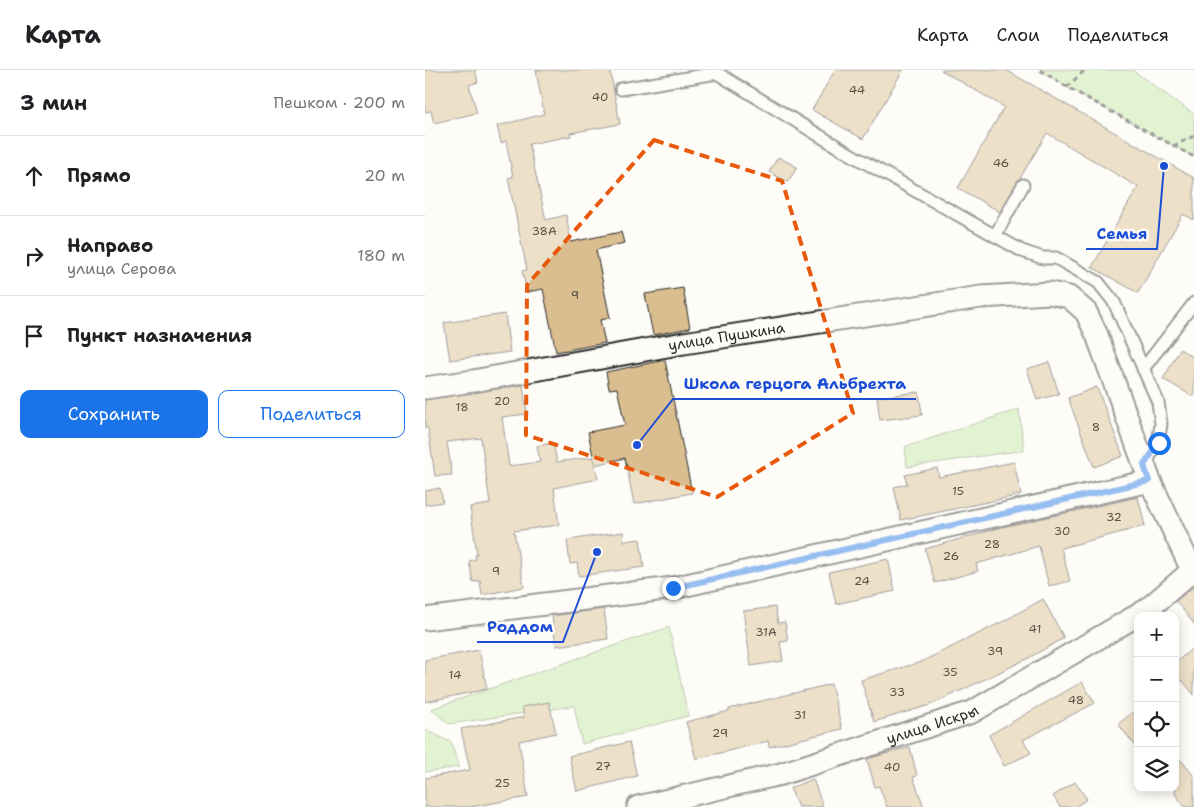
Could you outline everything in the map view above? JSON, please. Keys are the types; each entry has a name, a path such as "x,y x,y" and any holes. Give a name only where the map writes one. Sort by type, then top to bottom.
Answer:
{"street":[{"name":"улица Пушкина","path":"425,388 693,341 981,297 1050,293 1069,297 1086,312 1097,335 1147,473 1193,569"},
{"path":"425,619 673,588 1147,473"},
{"name":"улица Искры","path":"638,807 781,774 972,712 1148,609 1193,569"}],"lane":[{"path":"621,89 717,73 843,150 995,236 1036,256 1056,258 1098,282 1114,302 1158,402 1161,424 1159,443 1147,473"},
{"path":"995,236 1023,185"},
{"path":"1143,369 1194,303"}],"path":[{"path":"1040,70 1067,87 1194,157"},
{"path":"1067,87 1085,70"},
{"path":"1173,146 1194,136"}],"highlighted area":[{"path":"654,140 782,181 853,413 717,497 526,435 527,285"}],"green space":[{"path":"1040,70 1132,70 1194,114 1194,157 1067,87"},
{"path":"1019,409 1024,450 907,467 905,447"},
{"path":"669,627 688,716 582,744 574,706 449,724 431,709"},
{"path":"425,730 451,742 459,767 425,772"}],"building":[{"path":"425,70 475,70 478,82 469,85 477,113 434,123 431,111 425,112"},
{"path":"536,70 610,70 620,124 570,133 571,136 529,144 546,220 566,215 571,242 621,232 624,243 596,250 610,318 600,320 605,343 556,352 543,289 527,292 522,271 527,270 508,178 513,177 506,141 501,143 497,126 544,114"},
{"path":"835,70 903,70 863,139 812,110"},
{"path":"941,70 1006,70 1194,178 1194,220 1183,214 1138,293 1092,267 1138,187 1047,133 1000,212 958,188 1004,107"},
{"path":"778,157 797,167 788,182 769,172"},
{"path":"683,288 690,328 653,335 645,294"},
{"path":"505,314 510,352 450,360 444,323"},
{"path":"1180,349 1194,358 1194,397 1163,379"},
{"path":"665,360 692,493 634,504 625,458 595,465 588,432 625,425 617,388 609,389 606,372"},
{"path":"1049,362 1059,394 1037,400 1027,369"},
{"path":"523,385 527,414 502,417 509,466 540,462 537,446 553,443 557,462 593,457 598,479 554,488 559,525 514,531 524,587 482,595 480,581 473,582 469,561 476,559 475,555 477,554 470,507 490,504 481,438 447,442 452,475 435,476 428,428 425,428 425,400"},
{"path":"1097,387 1123,456 1094,467 1068,398"},
{"path":"919,392 922,415 880,420 877,397"},
{"path":"1014,462 1021,495 901,520 894,487 907,484 905,475 937,468 939,477"},
{"path":"440,488 443,502 425,505 425,491"},
{"path":"1138,497 1145,526 1061,548 1070,581 1049,586 1039,546 976,564 978,571 935,583 925,549 998,528"},
{"path":"623,532 624,541 640,539 644,567 579,576 577,563 570,564 567,540"},
{"path":"888,559 895,591 836,604 829,572"},
{"path":"1194,586 1194,624 1176,601"},
{"path":"1043,599 1064,638 1027,659 933,704 874,722 861,680 921,662 1006,620"},
{"path":"775,607 778,623 785,622 788,641 780,642 783,661 751,666 743,611"},
{"path":"604,609 608,639 556,646 552,616"},
{"path":"1194,647 1194,695 1182,680 1179,682 1179,660"},
{"path":"479,650 487,689 425,702 425,660"},
{"path":"1082,682 1095,703 1023,740 1031,753 1004,766 989,735"},
{"path":"831,684 842,729 769,747 768,741 696,759 686,722 729,711 729,709"},
{"path":"549,702 556,733 519,741 528,797 470,807 425,807 425,778 470,770 461,729 524,717 522,707"},
{"path":"1134,711 1134,744 1118,724"},
{"path":"629,742 637,776 577,791 569,756"},
{"path":"910,747 917,776 913,777 924,807 887,807 879,786 875,787 867,759"},
{"path":"1179,758 1194,776 1194,807 1185,807 1175,792 1179,792"},
{"path":"813,779 823,807 798,807 790,788"},
{"path":"1075,782 1087,799 1075,807 1060,807 1053,796"}],"place":[{"name":"Семья","path":"1164,166"},
{"name":"Школа герцога Альбрехта","path":"637,445"},
{"name":"Роддом","path":"597,552"}],"route":[{"path":"673,588 1149,481 1144,465 1159,443"}]}
